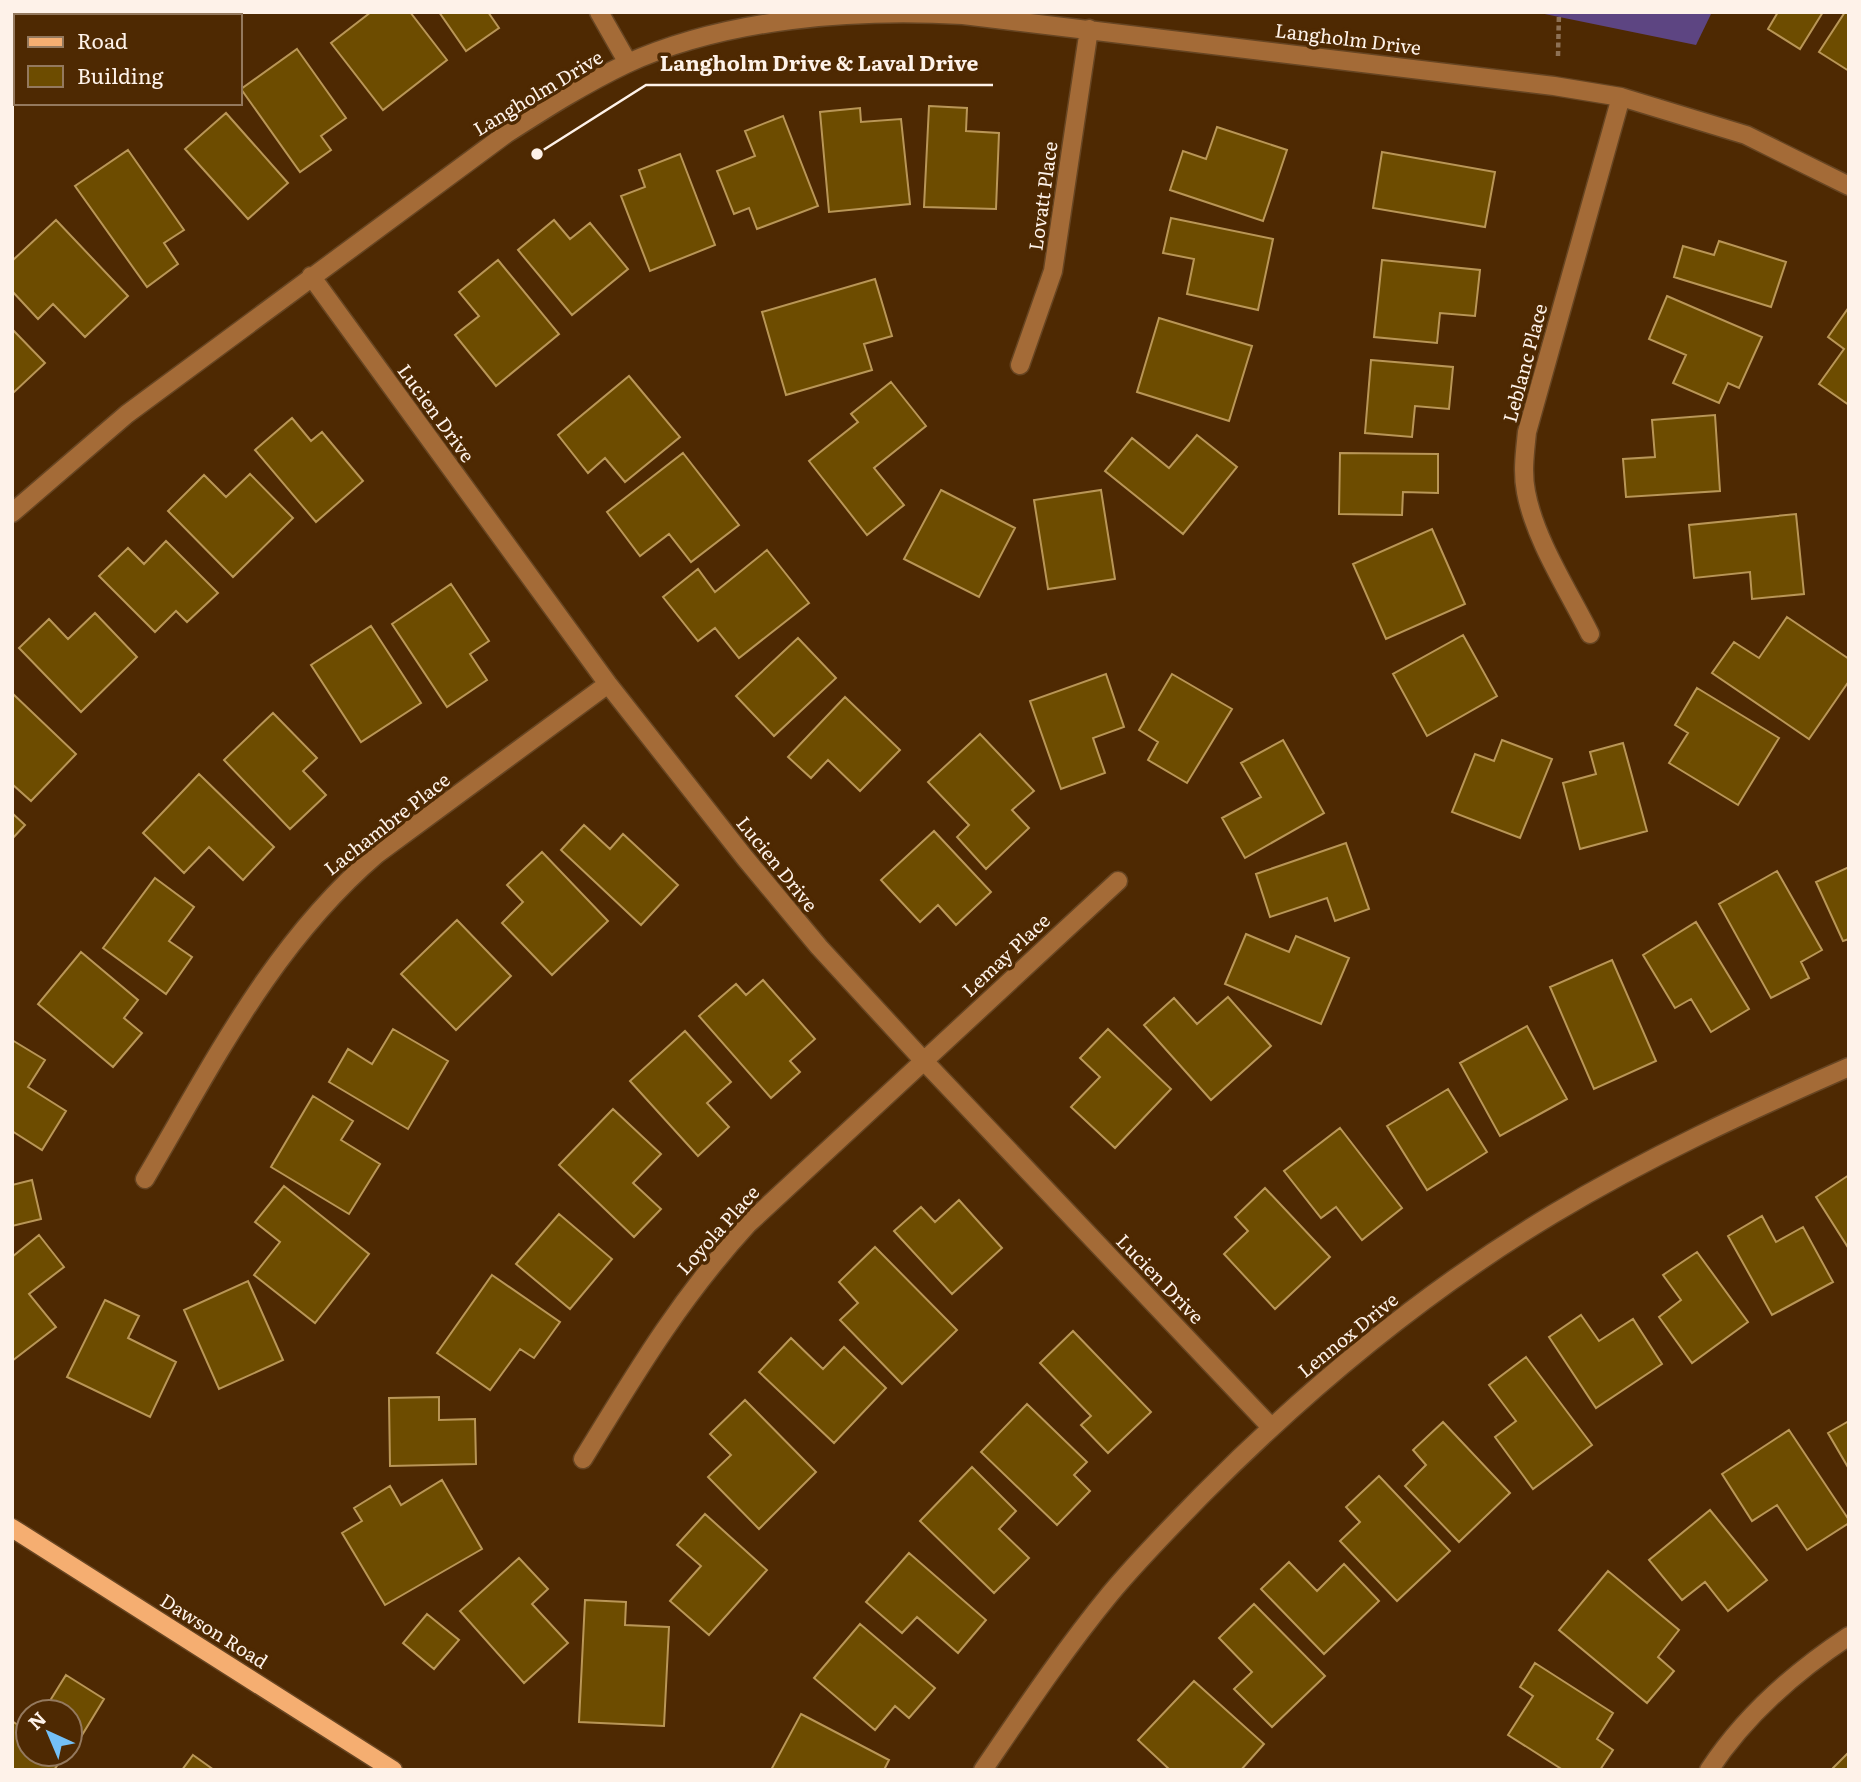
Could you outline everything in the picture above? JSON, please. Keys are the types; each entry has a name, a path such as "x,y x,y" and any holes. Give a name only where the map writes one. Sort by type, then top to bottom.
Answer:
{"main road":[{"name":"Dawson Road","path":"12,1528 393,1770"}],"street":[{"path":"599,12 628,63"},
{"name":"Langholm Drive","path":"12,513 127,414 506,134 559,99 628,63 690,42 794,20 869,13 963,15 1554,86 1621,97 1689,115 1746,135 1849,186"},
{"name":"Lovatt Place","path":"1020,365 1053,271 1089,29"},
{"name":"Leblanc Place","path":"1590,634 1537,528 1525,489 1524,461 1527,432 1621,97"},
{"name":"Lucien Drive","path":"312,276 608,684 778,898 819,947 923,1060 1271,1427"},
{"name":"Lachambre Place","path":"145,1179 253,997 316,912 345,881 377,854 608,684"},
{"name":"Lemay Place","path":"923,1060 1118,881"},
{"name":"Loyola Place","path":"583,1460 650,1349 714,1262 782,1190 923,1060"},
{"name":"Lennox Drive","path":"984,1770 1032,1697 1109,1595 1155,1543 1271,1427 1348,1360 1415,1308 1552,1215 1683,1143 1849,1067"},
{"path":"1709,1770 1773,1696 1849,1636"}],"path":[{"path":"1558,56 1559,12"}],"shaded area":[{"path":"1535,12 1712,12 1696,45"}],"building":[{"path":"12,12 42,12 14,14 14,59"},
{"path":"75,12 162,14 76,14"},
{"path":"371,12 410,12 447,60 383,110 331,43"},
{"path":"439,12 488,12 499,28 466,51"},
{"path":"1778,12 1823,12 1800,49 1768,29"},
{"path":"1845,12 1849,12 1849,71 1819,52"},
{"path":"297,49 346,118 321,136 331,150 300,172 242,88"},
{"path":"929,106 967,108 966,131 999,133 996,209 924,207"},
{"path":"860,108 861,122 901,119 910,204 829,212 820,112"},
{"path":"226,113 288,183 248,219 185,149"},
{"path":"783,116 818,206 757,229 749,208 734,214 717,171 755,156 745,131"},
{"path":"1217,127 1287,150 1263,221 1170,190 1183,151 1206,159"},
{"path":"128,150 184,230 164,243 178,264 147,287 75,186"},
{"path":"1382,152 1495,172 1485,227 1373,208"},
{"path":"680,154 715,245 650,271 621,196 645,187 639,170"},
{"path":"1171,218 1273,239 1258,310 1187,294 1194,259 1163,253"},
{"path":"56,220 128,296 85,337 53,304 38,319 12,291 12,261"},
{"path":"554,220 570,239 590,223 628,269 572,315 518,250"},
{"path":"1719,241 1786,262 1771,307 1674,277 1683,246 1714,255"},
{"path":"498,260 559,334 496,386 455,335 479,316 459,292"},
{"path":"1382,260 1480,270 1475,316 1440,313 1437,343 1374,337"},
{"path":"875,279 892,336 864,344 872,370 786,395 762,312"},
{"path":"1667,296 1762,337 1739,388 1728,383 1719,403 1673,383 1686,355 1649,339"},
{"path":"1849,307 1849,405 1819,384 1844,349 1828,337"},
{"path":"1159,318 1252,346 1229,421 1137,392"},
{"path":"12,329 45,363 12,394"},
{"path":"1371,360 1453,367 1449,409 1415,406 1412,437 1365,433"},
{"path":"629,376 680,437 625,482 605,458 588,473 558,435"},
{"path":"891,382 926,426 874,468 904,505 867,535 809,461 858,422 851,414"},
{"path":"1715,415 1720,491 1626,497 1623,459 1655,457 1652,420"},
{"path":"292,418 311,441 322,432 363,481 316,522 255,450"},
{"path":"1197,435 1237,467 1183,534 1105,471 1132,438 1169,468"},
{"path":"683,453 739,525 691,562 669,534 640,556 607,512"},
{"path":"1340,453 1438,454 1438,493 1403,492 1402,515 1339,514"},
{"path":"250,474 293,518 233,577 168,511 204,475 226,497"},
{"path":"941,490 1015,528 979,597 904,559"},
{"path":"1101,490 1115,579 1048,589 1034,500"},
{"path":"1796,514 1804,594 1752,599 1750,572 1694,578 1689,525"},
{"path":"1432,529 1465,604 1386,639 1353,564"},
{"path":"166,541 218,593 187,622 176,611 155,632 99,576 128,548 144,564"},
{"path":"767,550 809,603 739,658 715,628 698,641 663,597 698,569 715,592"},
{"path":"451,584 489,641 470,654 487,680 447,707 392,624"},
{"path":"95,613 137,657 81,712 19,648 49,619 68,639"},
{"path":"1787,617 1849,659 1849,681 1809,739 1712,673 1734,642 1759,658"},
{"path":"371,626 421,703 361,742 311,665"},
{"path":"1463,635 1497,696 1427,736 1393,674"},
{"path":"798,638 836,678 774,736 736,696"},
{"path":"1106,674 1124,727 1093,738 1105,773 1061,789 1030,701"},
{"path":"1172,674 1232,709 1187,783 1148,760 1158,742 1139,730"},
{"path":"1697,688 1779,738 1738,805 1669,763 1688,733 1675,725"},
{"path":"12,693 76,754 31,801 12,784"},
{"path":"845,697 900,750 860,791 828,760 811,778 788,757"},
{"path":"273,713 317,758 303,771 326,795 290,829 224,760"},
{"path":"980,734 1034,791 1012,810 1029,828 986,869 957,837 969,825 928,782"},
{"path":"1283,740 1324,813 1245,858 1222,818 1261,797 1241,763"},
{"path":"1502,740 1552,759 1520,838 1452,812 1475,754 1494,761"},
{"path":"1623,743 1647,831 1580,849 1563,783 1596,774 1590,752"},
{"path":"199,774 274,847 243,880 209,847 184,873 143,833"},
{"path":"12,813 25,825 12,839"},
{"path":"584,825 610,849 623,834 678,885 641,925 561,850"},
{"path":"934,831 991,892 956,925 938,905 920,922 881,880"},
{"path":"1346,843 1369,909 1335,921 1327,898 1270,917 1256,874"},
{"path":"542,852 608,921 552,975 502,923 523,902 507,885"},
{"path":"1849,867 1849,939 1843,941 1816,882"},
{"path":"1777,871 1822,950 1801,962 1809,978 1771,998 1719,904"},
{"path":"155,878 194,907 169,941 192,957 166,994 103,948"},
{"path":"457,920 511,976 456,1030 401,974"},
{"path":"1696,922 1749,1009 1711,1032 1691,999 1675,1008 1643,955"},
{"path":"1246,934 1289,952 1296,936 1349,958 1321,1024 1225,984"},
{"path":"81,952 138,1000 124,1018 142,1033 113,1067 38,1004"},
{"path":"1612,960 1656,1061 1594,1089 1550,987"},
{"path":"763,980 815,1039 790,1061 800,1072 771,1098 699,1016 736,984 746,995"},
{"path":"1228,997 1271,1046 1211,1100 1144,1025 1174,998 1197,1024"},
{"path":"1527,1026 1567,1099 1500,1136 1460,1063"},
{"path":"393,1029 448,1061 408,1129 329,1082 348,1049 372,1064"},
{"path":"1108,1029 1171,1089 1115,1148 1071,1107 1100,1077 1080,1058"},
{"path":"685,1031 731,1082 707,1103 729,1127 698,1156 630,1081"},
{"path":"12,1040 45,1060 28,1087 66,1111 42,1150 12,1131"},
{"path":"1448,1089 1487,1152 1427,1190 1387,1126"},
{"path":"313,1096 353,1121 341,1140 380,1164 349,1214 271,1167"},
{"path":"613,1109 661,1154 633,1183 661,1209 634,1237 559,1165"},
{"path":"1340,1128 1402,1208 1362,1240 1336,1207 1321,1218 1284,1171"},
{"path":"1849,1175 1849,1249 1816,1197"},
{"path":"32,1180 41,1219 12,1226 12,1185"},
{"path":"284,1186 369,1254 315,1323 254,1275 280,1242 255,1222"},
{"path":"1265,1188 1330,1257 1275,1309 1224,1254 1248,1231 1235,1217"},
{"path":"959,1200 1002,1248 952,1294 894,1231 921,1207 935,1222"},
{"path":"559,1214 612,1259 570,1309 516,1264"},
{"path":"1762,1216 1776,1242 1803,1227 1833,1282 1772,1315 1728,1236"},
{"path":"39,1235 64,1267 29,1294 56,1327 12,1361 12,1257"},
{"path":"875,1247 957,1330 902,1384 840,1320 858,1303 839,1282"},
{"path":"1697,1252 1748,1322 1692,1363 1659,1317 1681,1300 1663,1275"},
{"path":"492,1275 560,1322 534,1358 520,1349 490,1390 437,1353"},
{"path":"248,1281 283,1360 219,1389 184,1310"},
{"path":"105,1300 139,1316 128,1338 176,1362 150,1417 67,1377"},
{"path":"1581,1315 1599,1341 1633,1319 1662,1364 1596,1408 1549,1337"},
{"path":"1073,1331 1151,1412 1108,1453 1081,1425 1091,1416 1040,1363"},
{"path":"791,1338 823,1369 844,1347 886,1388 834,1443 759,1372"},
{"path":"1526,1357 1592,1445 1533,1489 1495,1437 1516,1421 1489,1385"},
{"path":"439,1397 439,1420 475,1419 476,1464 390,1466 389,1398"},
{"path":"745,1400 816,1472 759,1529 708,1477 731,1455 710,1434"},
{"path":"1027,1404 1087,1462 1074,1475 1090,1491 1057,1525 981,1452"},
{"path":"1849,1421 1849,1469 1828,1433"},
{"path":"1443,1422 1510,1493 1459,1542 1405,1486 1426,1465 1413,1450"},
{"path":"1789,1430 1849,1520 1849,1523 1807,1550 1777,1505 1752,1521 1722,1474"},
{"path":"972,1467 1016,1511 999,1529 1029,1558 994,1593 920,1521"},
{"path":"1379,1476 1450,1551 1397,1601 1340,1541 1360,1522 1346,1507"},
{"path":"442,1480 482,1549 385,1605 342,1533 362,1521 354,1508 390,1486 401,1505"},
{"path":"1710,1510 1767,1580 1728,1611 1705,1582 1682,1600 1649,1560"},
{"path":"705,1514 767,1570 709,1635 670,1601 701,1566 677,1545"},
{"path":"909,1553 986,1620 958,1653 917,1617 902,1633 866,1602"},
{"path":"519,1558 548,1589 532,1604 568,1643 524,1683 460,1611"},
{"path":"1289,1562 1317,1591 1344,1564 1379,1601 1324,1654 1261,1589"},
{"path":"1608,1571 1679,1630 1658,1657 1674,1671 1647,1703 1559,1630"},
{"path":"585,1600 626,1602 625,1625 669,1627 664,1726 579,1722"},
{"path":"1254,1604 1325,1676 1272,1727 1234,1689 1252,1672 1219,1638"},
{"path":"427,1614 459,1640 434,1669 403,1643"},
{"path":"860,1624 935,1688 909,1718 895,1706 875,1730 814,1678"},
{"path":"1535,1663 1613,1713 1597,1739 1613,1750 1600,1770 1563,1770 1508,1735 1533,1696 1520,1687"},
{"path":"66,1675 104,1699 84,1732 84,1698 52,1698"},
{"path":"1194,1681 1264,1744 1241,1770 1170,1770 1138,1740"},
{"path":"801,1714 889,1760 884,1770 771,1770"},
{"path":"12,1721 14,1768 55,1768 12,1770"},
{"path":"1849,1752 1849,1770 1834,1770 1833,1768"},
{"path":"193,1755 214,1770 182,1770"}],"place":[{"name":"Langholm Drive & Laval Drive","path":"537,154"}]}
